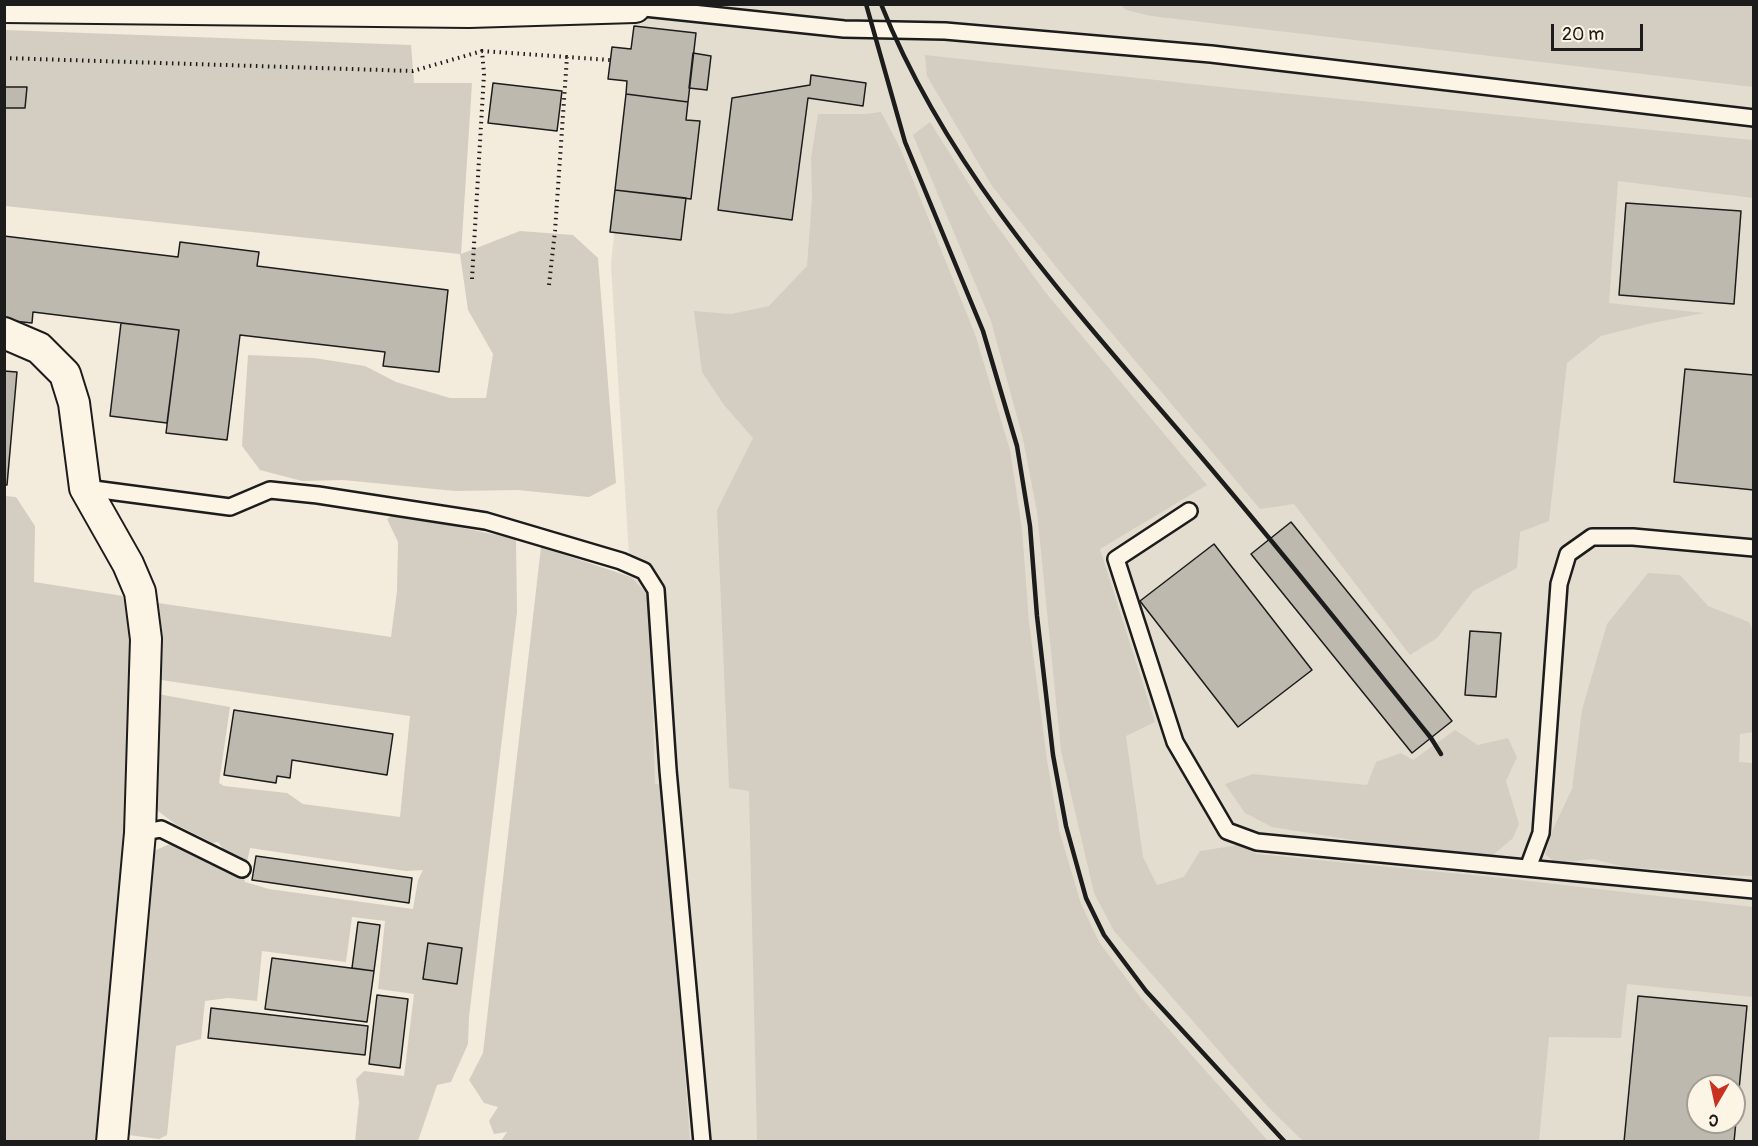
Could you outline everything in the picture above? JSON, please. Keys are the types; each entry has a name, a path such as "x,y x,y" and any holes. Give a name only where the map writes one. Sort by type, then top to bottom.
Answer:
{"street":[{"path":"4,7 635,7"},
{"path":"4,333 39,348 65,374 74,403 85,488 128,564 140,592 146,639 140,832 112,1142"}],"lane":[{"path":"635,7 844,29 945,31 1211,54 1754,118"},
{"path":"85,488 230,507 270,490 318,495 486,521 621,561 644,571 656,590 668,770 702,1142"},
{"path":"1189,512 1116,559 1175,742 1227,831 1257,842 1754,890"},
{"path":"1528,868 1541,833 1559,584 1568,554 1592,537 1633,537 1754,548"},
{"path":"140,832 160,829 242,869"}],"path":[{"path":"472,279 484,74 482,51"},
{"path":"4,58 413,70 482,51 610,60"},
{"path":"549,285 567,57"}],"shaded area":[{"path":"636,5 1753,5 1753,1141 682,1141 629,555 611,265"},
{"path":"1121,5 1753,5 1753,87 1151,16 1126,10"},
{"path":"5,30 411,45 414,83 472,83 461,254 520,231 573,235 598,258 616,483 589,497 517,490 455,491 343,480 302,481 260,470 242,446 248,355 314,358 365,366 396,382 450,398 486,398 493,354 468,310 460,254 5,206"},
{"path":"925,55 1753,140 1753,198 1618,181 1609,303 1704,313 1601,336 1567,363 1549,521 1520,532 1517,568 1473,591 1437,638 1410,655 1294,504 1260,509 1057,268 992,186 927,76"},
{"path":"881,112 900,148 975,334 1010,450 1022,529 1029,622 1047,760 1059,830 1081,904 1099,942 1141,998 1268,1141 757,1141 749,791 729,788 717,510 753,438 724,405 702,372 694,311 731,314 769,306 807,266 812,198 811,158 818,114"},
{"path":"930,122 984,208 1045,292 1207,485 1100,549 1155,722 1126,736 1143,857 1157,885 1184,877 1200,851 1238,845 1257,854 1503,878 1753,907 1753,997 1627,984 1621,1038 1549,1037 1539,1141 1303,1141 1269,1108 1114,931 1094,893 1061,751 1037,512 1023,439 991,321 913,135"},
{"path":"5,496 16,497 35,526 34,582 123,596 132,652 128,840 99,1138 95,1142 5,1142"},
{"path":"396,514 516,539 517,612 469,1017 468,1044 451,1082 437,1085 418,1141 355,1141 359,1102 356,1079 364,1071 404,1076 414,994 378,989 385,921 352,917 346,962 262,951 257,1001 228,998 205,1001 201,1039 176,1046 167,1135 159,1139 121,1134 147,854 172,843 243,875 245,882 269,889 413,909 418,880 423,870 406,871 250,848 247,862 224,850 218,842 213,843 175,824 149,804 152,693 230,707 219,783 224,786 287,793 303,804 400,817 410,716 154,679 158,603 391,637 397,591 398,542 387,519"},
{"path":"541,547 631,577 649,596 655,784 663,785 690,1141 501,1141 507,1132 494,1134 489,1121 498,1107 484,1103 469,1080 483,1053"},
{"path":"1648,573 1680,575 1708,606 1749,622 1753,632 1753,732 1740,734 1739,762 1753,763 1753,876 1710,875 1625,867 1593,859 1556,863 1545,854 1553,829 1572,789 1582,710 1607,624"},
{"path":"1455,730 1478,745 1508,738 1517,757 1506,781 1519,824 1513,838 1493,855 1390,846 1272,827 1245,813 1225,784 1253,774 1367,785 1376,762 1401,753 1413,760"}],"building":[{"path":"634,26 696,33 688,102 626,94 627,81 608,79 612,47 631,49"},
{"path":"693,53 711,56 707,90 689,88"},
{"path":"811,75 866,83 863,106 808,98 792,220 718,210 732,98 810,85"},
{"path":"493,83 562,91 557,131 488,123"},
{"path":"4,87 27,87 25,108 4,108"},
{"path":"626,94 688,102 686,120 700,121 691,199 615,190"},
{"path":"615,190 686,198 681,240 610,232"},
{"path":"1626,203 1741,211 1734,304 1619,295"},
{"path":"4,236 178,257 180,242 259,252 257,266 448,290 439,372 383,366 385,352 240,335 227,440 166,433 179,330 33,312 32,323 4,320"},
{"path":"121,323 179,330 167,423 110,416"},
{"path":"1685,369 1754,375 1754,490 1674,482"},
{"path":"4,371 17,372 7,485 4,485"},
{"path":"1291,522 1452,721 1412,753 1251,554"},
{"path":"1214,544 1312,670 1238,727 1140,601"},
{"path":"1470,631 1501,633 1496,697 1465,695"},
{"path":"234,710 393,734 387,775 292,760 290,778 277,776 276,783 224,775"},
{"path":"256,856 412,878 409,903 252,880"},
{"path":"358,922 380,925 374,971 352,968"},
{"path":"428,943 462,948 457,984 423,979"},
{"path":"272,958 374,971 367,1022 265,1009"},
{"path":"377,995 408,999 400,1068 369,1064"},
{"path":"1638,996 1747,1006 1740,1074 1686,1074 1686,1134 1735,1134 1734,1142 1624,1142"},
{"path":"211,1008 368,1026 365,1055 208,1038"}],"railway":[{"path":"866,4 905,142 983,331 1017,446 1030,526 1037,616 1053,755 1066,826 1086,898 1104,935 1146,991 1285,1142"},
{"path":"881,4 908,65 940,123 976,179 1015,233 1098,337 1309,587 1431,738 1441,754"}]}
